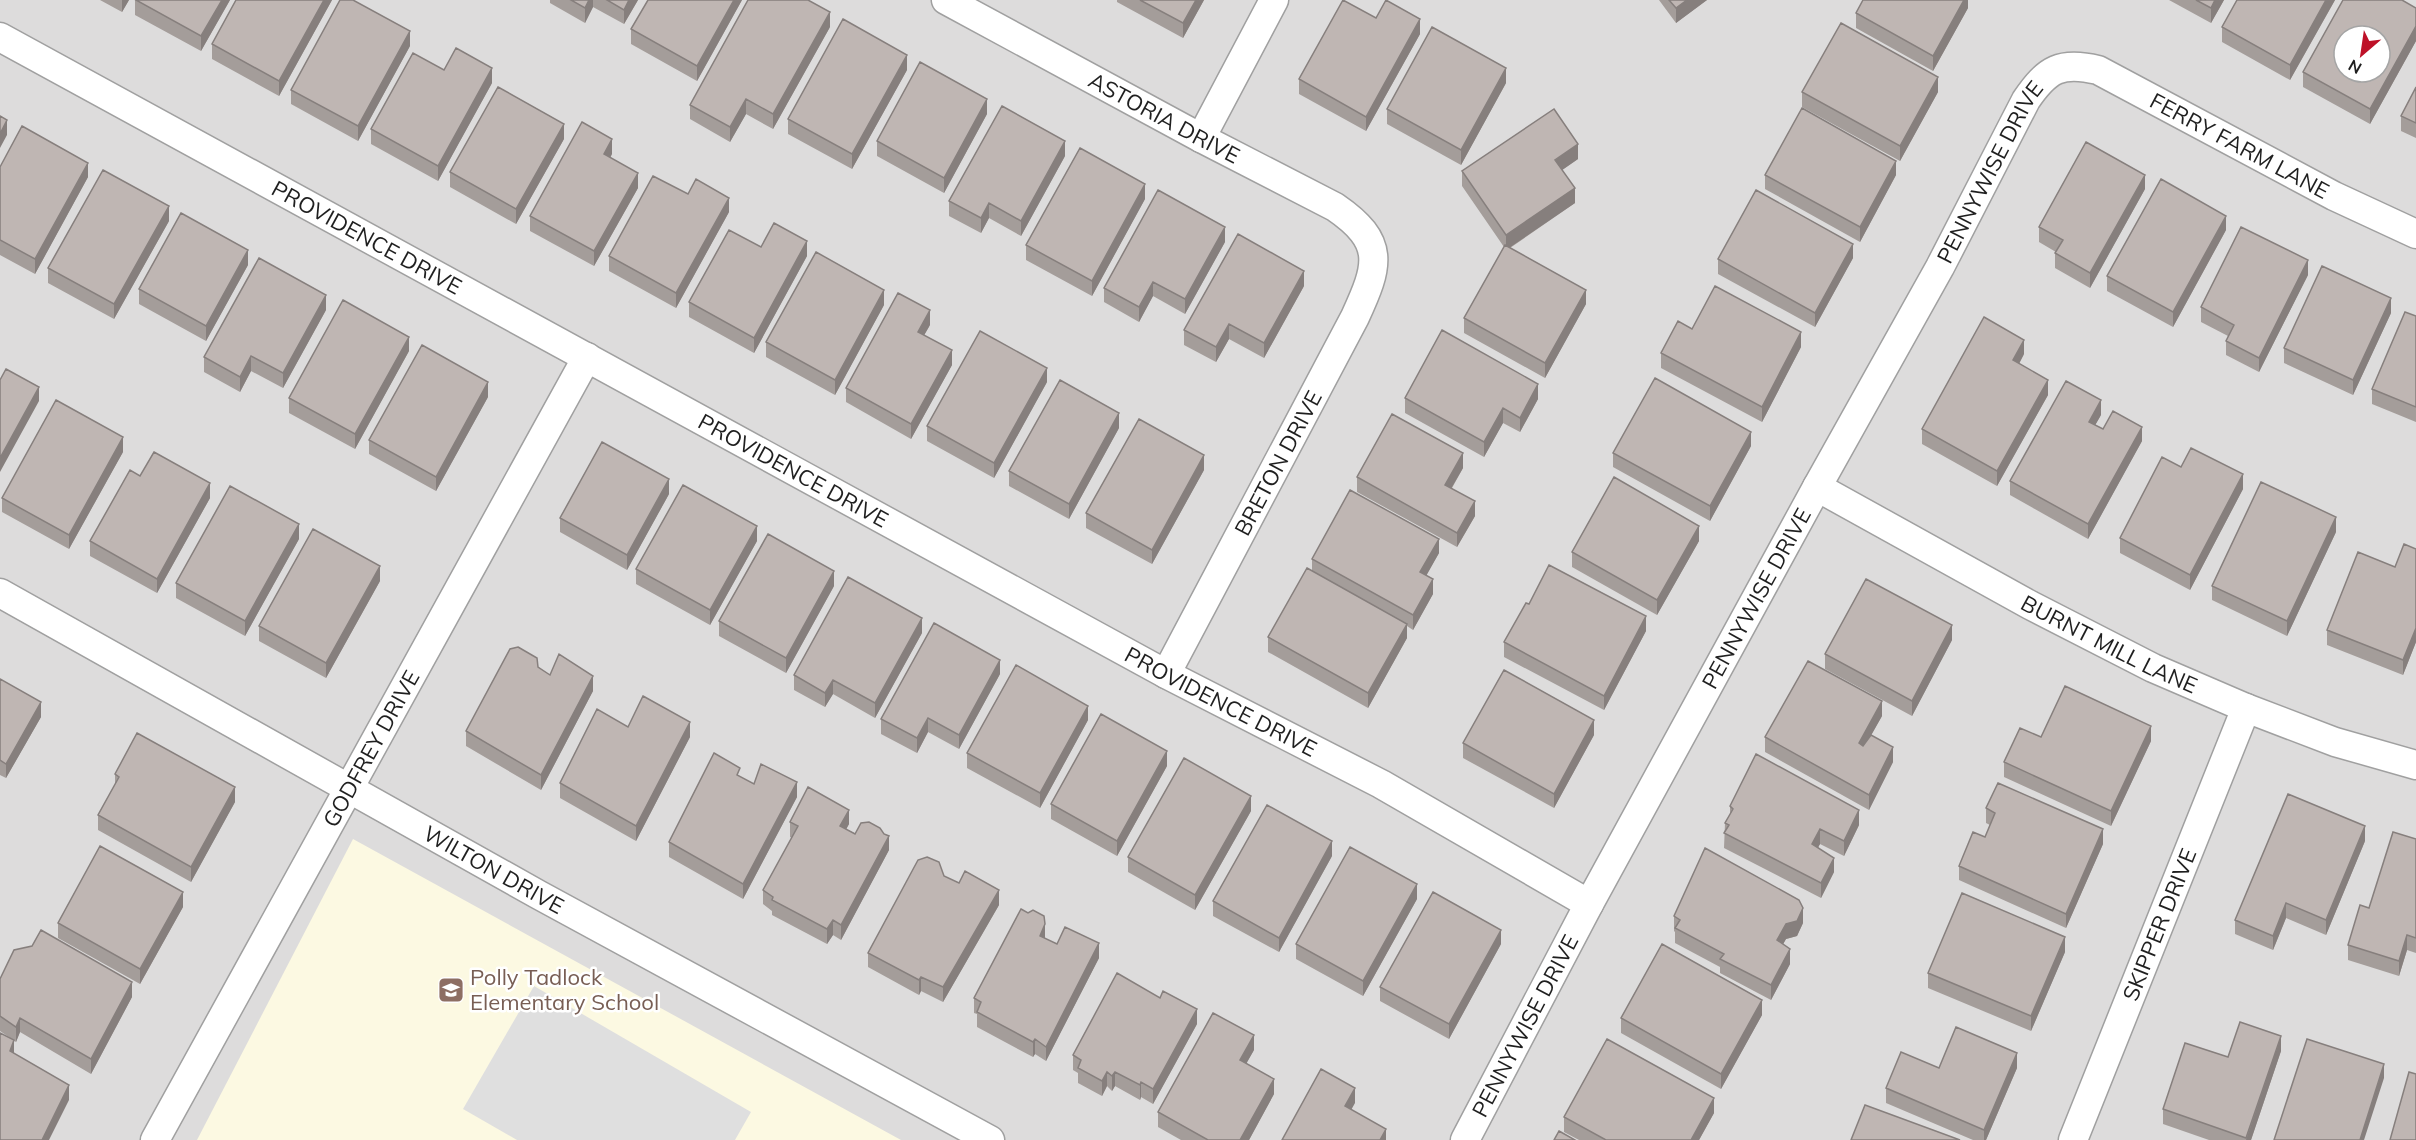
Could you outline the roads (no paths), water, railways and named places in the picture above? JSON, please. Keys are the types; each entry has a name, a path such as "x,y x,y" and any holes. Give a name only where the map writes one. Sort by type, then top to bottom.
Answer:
{"street":[{"name":"ASTORIA DRIVE","path":"946,0 1201,138 1335,207 1355,221 1364,231 1372,246"},
{"path":"1201,138 1274,0"},
{"name":"PROVIDENCE DRIVE","path":"0,37 1166,674 1382,784 1589,904"},
{"name":"FERRY FARM LANE","path":"2061,67 2084,66 2098,69 2334,196 2416,234"},
{"name":"PENNYWISE DRIVE","path":"1465,1140 1589,904 1816,487 1940,267 2026,100 2043,78 2061,67"},
{"name":"BRETON DRIVE","path":"1166,674 1355,317 1372,276 1372,246"},
{"name":"GODFREY DRIVE","path":"155,1140 587,357"},
{"name":"BURNT MILL LANE","path":"1816,487 2030,605 2153,668 2246,708 2335,742 2416,765"},
{"name":"WILTON DRIVE","path":"0,593 539,895 990,1140"},
{"name":"SKIPPER DRIVE","path":"2073,1140 2246,708"}],"place":[{"name":"Polly Tadlock Elementary School","path":"451,990"}]}
